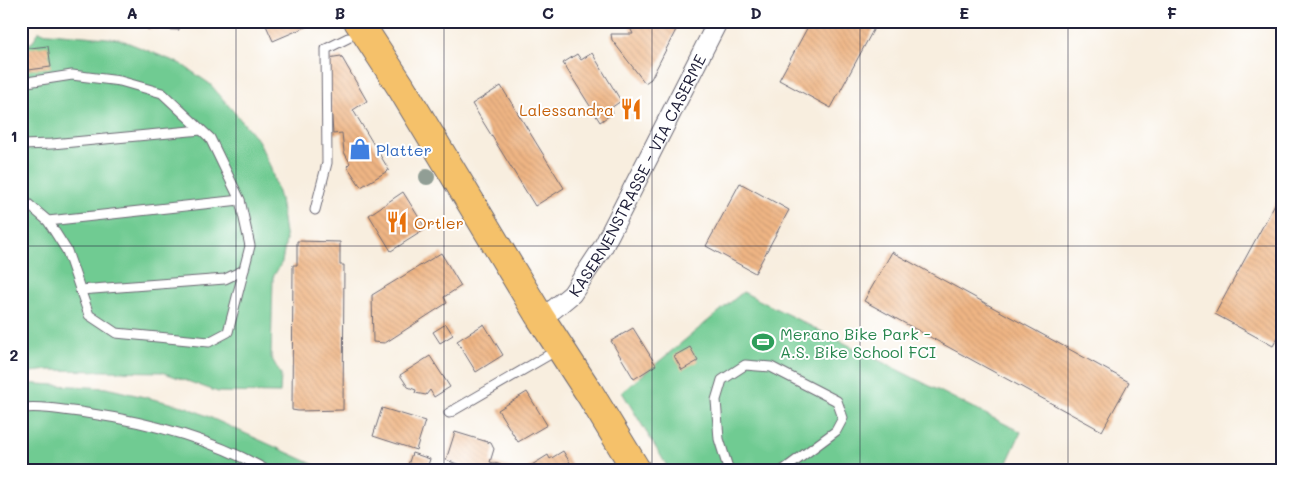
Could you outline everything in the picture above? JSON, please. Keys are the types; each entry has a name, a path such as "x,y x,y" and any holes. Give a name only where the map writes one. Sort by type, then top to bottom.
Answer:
{"main road":[{"path":"353,29 401,88 540,317 637,471"}],"street":[{"name":"KASERNENSTRASSE - VIA CASERME","path":"540,317 554,310 572,294 603,247 718,21"}],"lane":[{"path":"316,210 327,163 326,49 353,29"},
{"path":"21,83 72,75 120,81 162,93 210,138 240,200 250,246 228,332 209,342 116,333 89,314 67,251 48,221 21,198"},
{"path":"21,145 52,144 201,130"},
{"path":"48,221 240,200"},
{"path":"80,290 224,279 244,270"},
{"path":"449,413 560,348"},
{"path":"729,471 719,439 716,400 722,380 745,365 771,367 837,401 843,418 836,431 782,471"},
{"path":"21,408 40,406 124,419 194,438 250,460 268,471"}],"green space":[{"path":"38,32 119,39 181,64 210,84 258,140 270,166 280,199 286,240 282,262 273,277 271,357 281,375 280,393 218,392 162,372 50,370 21,373 21,44 32,43"},
{"name":"Merano Bike Park - A.S. Bike School FCI","path":"743,292 1021,432 1003,471 670,471 622,392"},
{"path":"21,383 106,388 187,407 328,471 21,471"}],"building":[{"path":"148,21 179,21 179,30 147,29"},
{"path":"264,21 306,21 308,26 273,41"},
{"path":"627,21 680,22 651,79 645,83 612,40 611,34 633,34"},
{"path":"811,21 878,21 831,108 779,80"},
{"path":"48,46 51,67 21,71 21,49"},
{"path":"592,53 621,101 611,108 613,113 600,122 563,63 577,54 581,60"},
{"path":"341,56 367,101 353,110 389,170 361,187 347,166 350,163 344,152 342,133 333,134 328,58"},
{"path":"501,86 564,188 535,206 472,104"},
{"path":"740,183 789,210 755,273 706,246"},
{"path":"1282,191 1282,330 1273,346 1215,314"},
{"name":"Ortler","path":"403,192 426,229 391,251 369,215"},
{"path":"297,241 340,242 340,265 344,265 343,410 292,410 293,265 297,265"},
{"path":"892,252 1129,382 1102,431 864,301"},
{"path":"441,253 461,286 444,297 447,303 385,343 373,342 372,295"},
{"path":"446,324 453,335 440,343 433,332"},
{"path":"484,324 503,355 476,372 457,341"},
{"path":"633,328 656,365 634,379 611,341"},
{"path":"690,347 698,361 682,370 674,356"},
{"path":"430,356 450,387 434,397 430,390 426,395 415,393 416,390 408,387 400,375"},
{"path":"527,392 547,425 518,442 498,410"},
{"path":"382,408 425,421 416,450 373,436"},
{"path":"455,432 491,443 494,449 490,462 514,468 513,471 462,471 463,466 446,460"},
{"path":"563,451 575,471 530,471 527,468 548,455 550,459"},
{"path":"412,453 430,459 426,471 415,471 407,468"}],"place":[{"name":"Lalessandra","path":"631,109"},
{"name":"Platter","path":"360,149"},
{"name":"Ortler","path":"397,222"},
{"name":"Merano Bike Park - A.S. Bike School FCI","path":"763,342"}]}
